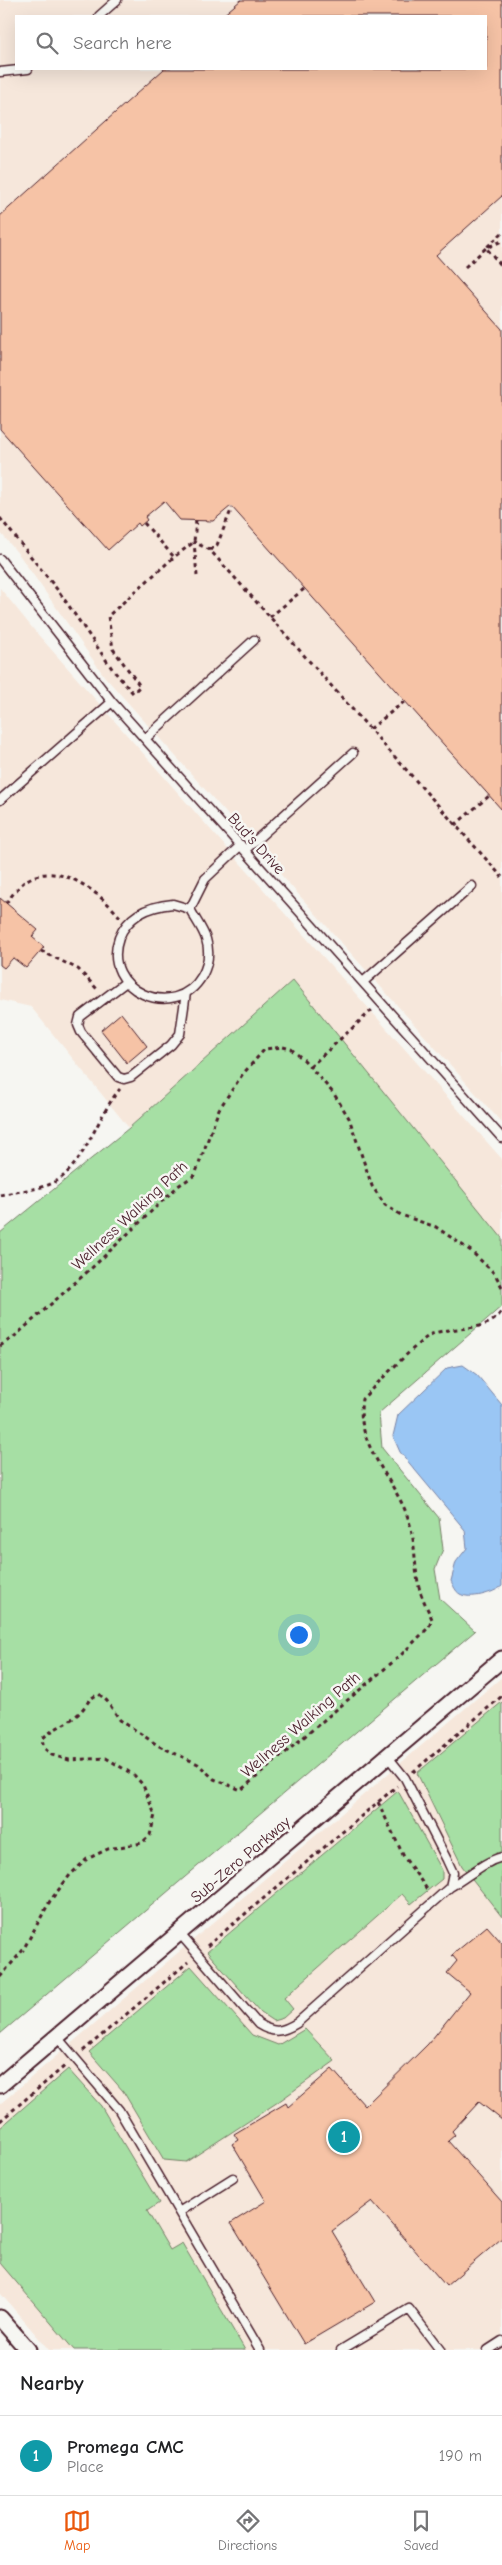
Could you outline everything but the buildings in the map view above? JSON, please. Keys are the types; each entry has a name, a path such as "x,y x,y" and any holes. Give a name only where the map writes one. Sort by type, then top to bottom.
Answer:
{"street":[{"name":"Sub-Zero Parkway","path":"0,2086 502,1659"},
{"path":"0,2318 28,2350"}],"lane":[{"path":"100,15 117,0"},
{"path":"0,72 19,70"},
{"name":"Bud's Drive","path":"0,558 112,702 502,1138"},
{"path":"145,739 254,640"},
{"path":"0,800 112,702"},
{"path":"190,909 205,879 353,752"},
{"path":"363,982 472,886"},
{"path":"173,904 190,909 206,940 208,955 205,970 198,983 186,993 172,999 157,1000 142,996 120,974 116,960 116,945 127,925 131,919 158,905 173,904"},
{"path":"126,982 80,1017 78,1025 81,1032 118,1077 124,1079 131,1077 171,1045 180,1034 186,993"},
{"path":"388,1757 406,1778 452,1873 450,1887"},
{"path":"180,1934 258,2024 271,2032 284,2031 297,2023 450,1887 468,1877 490,1860 502,1857"},
{"path":"57,2037 119,2110 260,2350"},
{"path":"179,2212 233,2178"},
{"path":"341,2350 409,2309 440,2350"},
{"path":"488,2350 502,2341"}],"path":[{"path":"465,267 502,233"},
{"path":"486,248 502,241"},
{"path":"486,248 502,266"},
{"path":"210,550 218,545 232,508"},
{"path":"0,518 60,593 113,670 133,693 140,686 113,649 108,616 174,557 194,542"},
{"path":"196,520 194,542 197,576"},
{"path":"144,523 174,557"},
{"path":"194,542 210,550 502,877"},
{"path":"270,618 304,589"},
{"path":"370,729 405,701"},
{"path":"455,824 489,796"},
{"path":"6,903 27,880 50,875 69,878 88,885 107,901 127,925"},
{"path":"41,951 85,974 104,998"},
{"path":"310,1067 380,1002"},
{"name":"Wellness Walking Path","path":"0,1346 15,1336 95,1265 178,1186 196,1175 219,1109 242,1075 266,1049 283,1047 291,1049 334,1094 348,1118 372,1186 385,1205 401,1215 436,1227 472,1251 495,1274 502,1287"},
{"path":"0,1195 54,1183 68,1171 82,1151 113,1097 131,1077"},
{"name":"Wellness Walking Path","path":"0,1977 24,1950 50,1901 70,1875 87,1859 108,1848 142,1842 150,1835 154,1815 143,1785 134,1774 106,1758 69,1760 52,1755 44,1748 42,1739 49,1732 73,1719 89,1698 99,1694 107,1701 120,1720 159,1746 198,1764 214,1778 241,1790 401,1655 429,1627 432,1619 420,1590 415,1543 406,1514 370,1449 362,1429 360,1411 362,1399 430,1335 485,1324 499,1316 502,1310"},
{"path":"0,2121 502,1696"},
{"path":"378,1802 404,1857 436,1900"}],"shaded area":[{"path":"0,0 502,0 502,1123 105,677 20,556 0,532"},
{"path":"0,588 34,630 502,1159 502,1241 293,980 129,1128 31,1007 0,1000"},
{"path":"502,1677 502,2350 49,2350 0,2293 0,2104"}],"green space":[{"path":"293,980 502,1238 502,1306 379,1413 382,1448 439,1518 443,1549 435,1569 440,1599 475,1631 0,2034 0,1233 129,1128"},
{"path":"502,1702 502,1917 462,1866 417,1773"},
{"path":"398,1791 442,1870 442,1879 411,1904 402,1894 284,1998 293,2009 283,2018 273,2021 261,2013 207,1952"},
{"path":"191,1966 252,2035 278,2045 305,2029 335,2061 278,2102 186,2162 164,2160 123,2091 89,2052"},
{"path":"68,2069 101,2106 159,2203 147,2211 170,2250 182,2243 245,2350 74,2350 0,2263 0,2128"}],"water":[{"path":"463,1365 477,1375 502,1405 502,1586 488,1593 476,1596 464,1596 459,1593 451,1581 456,1562 467,1548 465,1530 400,1452 393,1436 398,1415 447,1368"}],"place":[{"name":"Promega CMC","path":"344,2137"}]}
